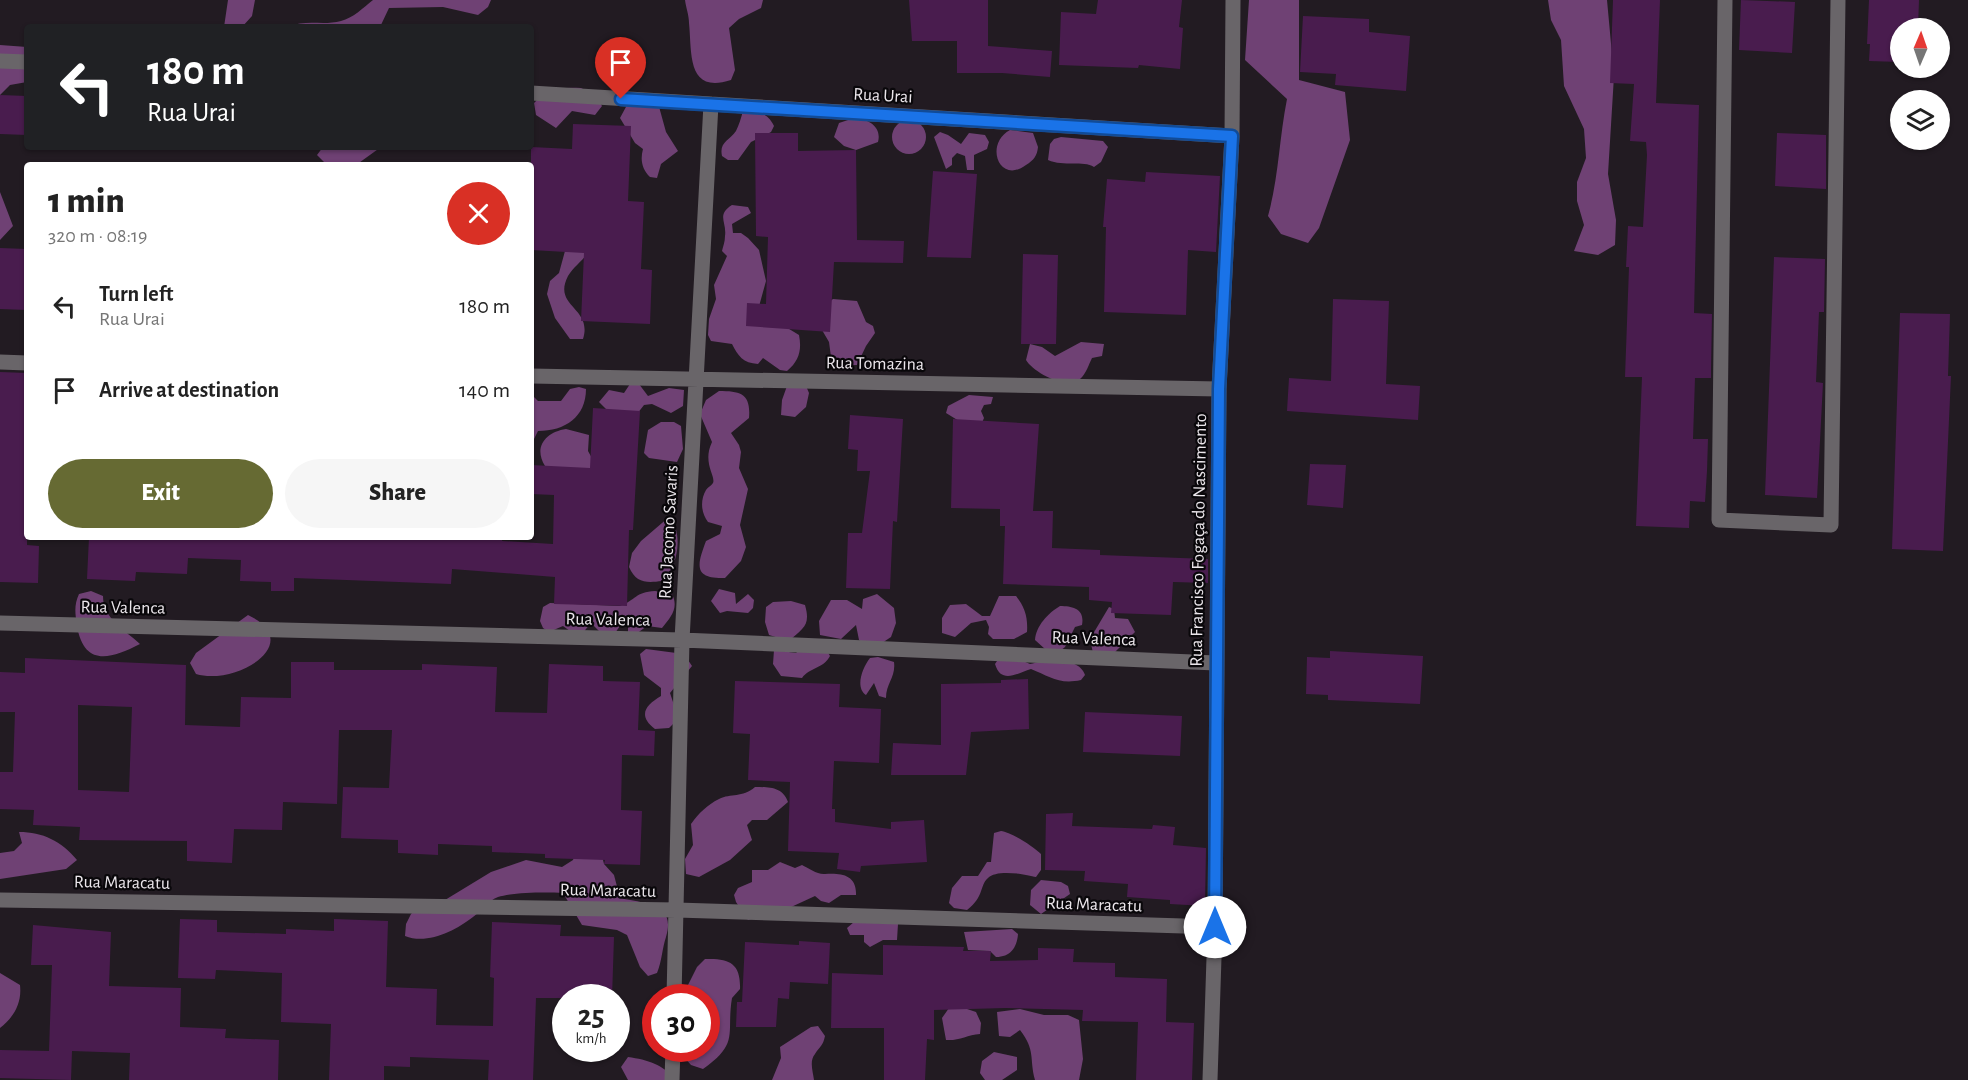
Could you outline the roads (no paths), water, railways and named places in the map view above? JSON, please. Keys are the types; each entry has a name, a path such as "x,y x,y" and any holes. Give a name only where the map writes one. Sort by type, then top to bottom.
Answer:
{"street":[{"name":"Rua Francisco Fogaça do Nascimento","path":"1210,1080 1215,927 1219,389 1232,136 1233,0"},
{"path":"1725,0 1719,520 1831,525 1838,0"},
{"path":"0,61 24,62"},
{"name":"Rua Urai","path":"534,93 1232,136"},
{"name":"Rua Jacomo Savaris","path":"674,984 682,640 694,379 711,104"},
{"path":"0,362 24,363"},
{"name":"Rua Tomazina","path":"534,376 1219,389"},
{"name":"Rua Valenca","path":"0,623 682,640 1216,663"},
{"name":"Rua Maracatu","path":"0,900 676,910 1215,927"},
{"path":"672,1080 673,1062"}]}
